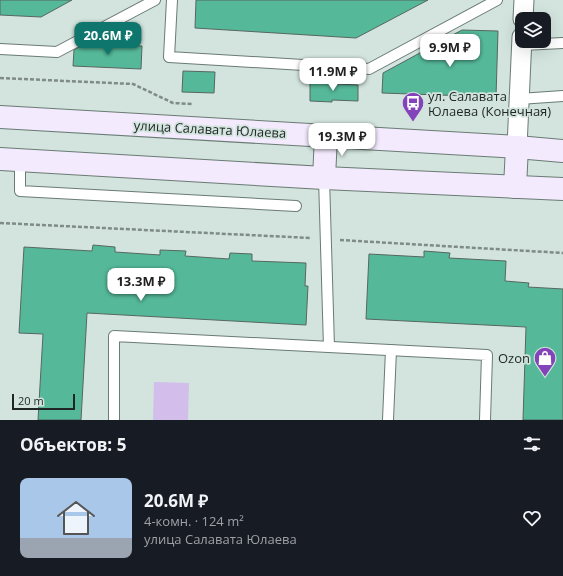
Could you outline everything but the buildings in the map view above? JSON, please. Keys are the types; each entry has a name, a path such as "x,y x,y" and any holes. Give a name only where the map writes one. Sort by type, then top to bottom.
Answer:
{"street":[{"path":"523,12 524,0"},
{"path":"515,187 522,48"},
{"name":"улица Салавата Юлаева","path":"0,117 517,147 563,151"},
{"path":"324,178 326,136"},
{"path":"10,159 324,178 563,189"}],"lane":[{"path":"0,49 57,52 155,0"},
{"path":"172,0 169,56 369,69 497,0"},
{"path":"551,42 563,43"},
{"path":"519,100 563,96"},
{"path":"10,159 20,191 296,206"},
{"path":"324,178 329,347"},
{"path":"114,420 114,336 487,355 485,420"},
{"path":"388,420 391,350"}],"path":[{"path":"0,78 133,84 173,103 196,105"},
{"path":"0,223 326,239 563,253"}],"shaded area":[{"path":"154,382 189,383 188,420 153,420"}],"place":[{"name":"ул. Салавата Юлаева (Конечная)","path":"413,122"},
{"name":"Ozon","path":"545,378"}]}
